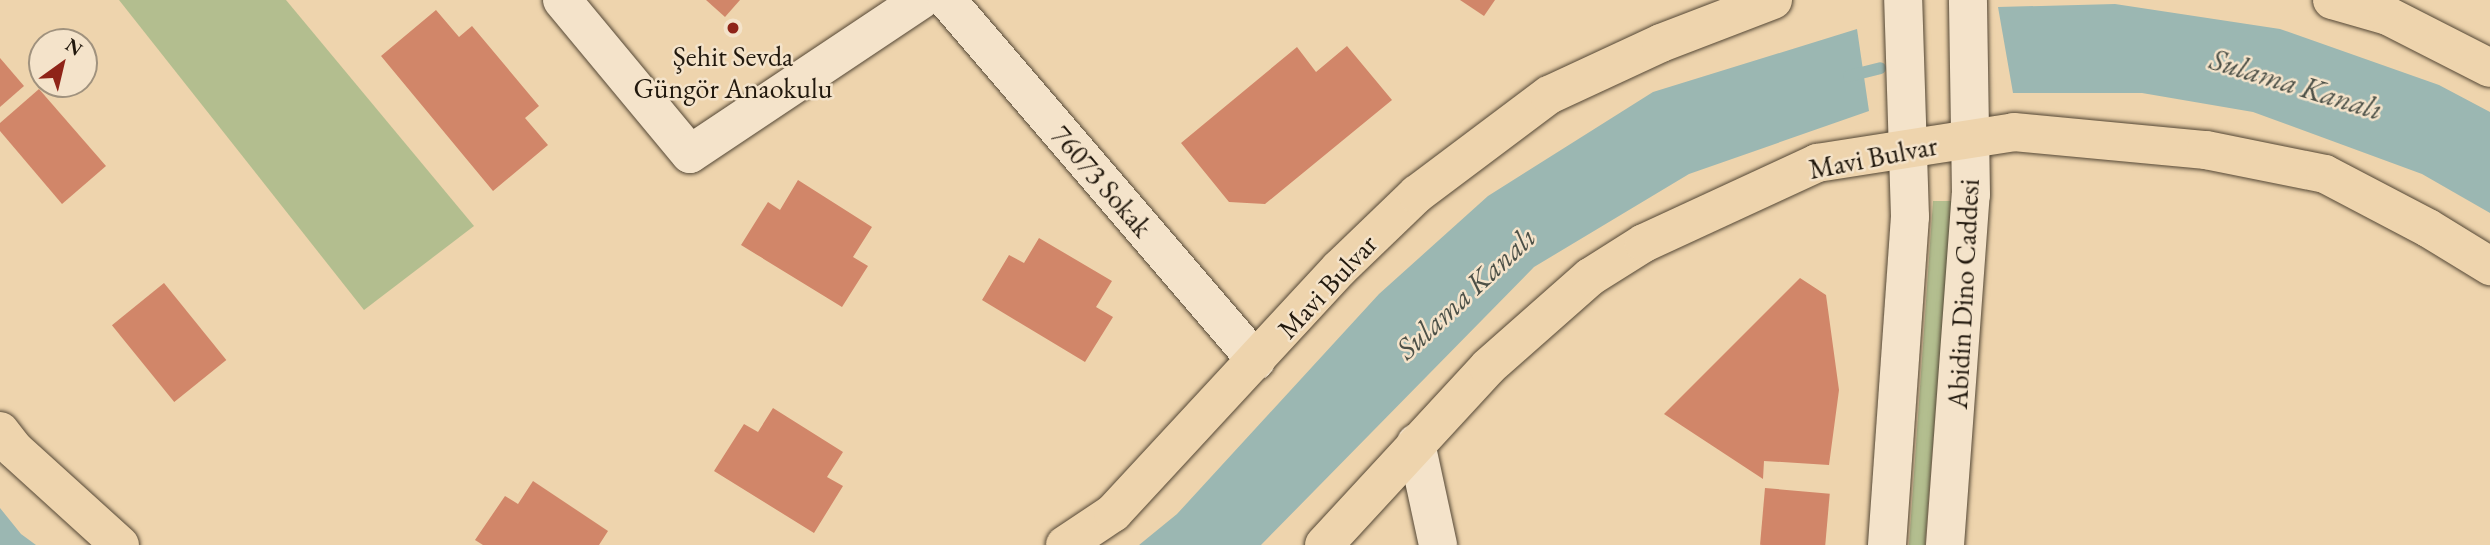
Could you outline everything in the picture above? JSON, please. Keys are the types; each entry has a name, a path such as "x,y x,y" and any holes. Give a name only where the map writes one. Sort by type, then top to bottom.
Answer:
{"main road":[{"path":"562,0 690,154 921,0"},
{"name":"76073 Sokak","path":"947,0 1256,361"},
{"name":"Abidin Dino Caddesi","path":"1887,545 1910,217 1903,0"},
{"name":"Abidin Dino Caddesi","path":"1945,545 1971,207 1968,0"},
{"path":"2332,0 2388,16 2490,68"},
{"name":"Mavi Bulvar","path":"1065,545 1112,513 1340,268 1417,194 1549,95 1753,3"},
{"name":"Mavi Bulvar","path":"1324,545 1488,367 1590,277 1644,243 1817,163 2014,132 2206,150 2325,174 2428,228 2490,267"},
{"path":"0,431 14,449 120,545"},
{"path":"1416,443 1438,545"}],"green space":[{"path":"119,0 286,0 474,226 364,310"},
{"path":"1933,201 1952,201 1925,545 1909,545"}],"water":[{"path":"2115,4 2280,29 2439,85 2490,112 2490,213 2422,174 2253,112 2142,93 2013,93 1998,7"},
{"path":"1857,29 1869,111 1689,174 1534,267 1261,545 1139,545 1177,514 1379,294 1488,196 1653,92"},
{"path":"0,508 21,534 36,545 0,545"}],"building":[{"path":"706,0 740,0 725,17"},
{"path":"1460,0 1495,0 1484,16"},
{"path":"436,10 459,37 472,26 539,106 525,118 548,145 493,191 381,56"},
{"path":"1347,46 1392,100 1265,204 1229,202 1181,143 1297,47 1316,72"},
{"path":"0,58 24,86 0,107"},
{"path":"29,98 47,98 106,166 62,204 0,131 0,123"},
{"path":"798,180 872,227 853,257 868,266 842,307 741,245 768,202 780,210"},
{"path":"1039,238 1112,281 1096,307 1113,317 1085,362 982,300 1009,255 1024,263"},
{"path":"1800,278 1826,295 1839,390 1829,465 1764,461 1763,479 1664,414"},
{"path":"164,283 226,360 174,402 112,325"},
{"path":"773,408 843,452 827,477 843,486 814,533 714,471 744,424 758,432"},
{"path":"533,481 608,531 599,545 483,545 475,540 505,496 518,504"},
{"path":"1765,488 1830,494 1825,545 1760,545"}],"waterway":[{"name":"Sulama Kanalı","path":"1849,76 1880,68"}],"place":[{"name":"Şehit Sevda Güngör Anaokulu","path":"733,28"}]}
